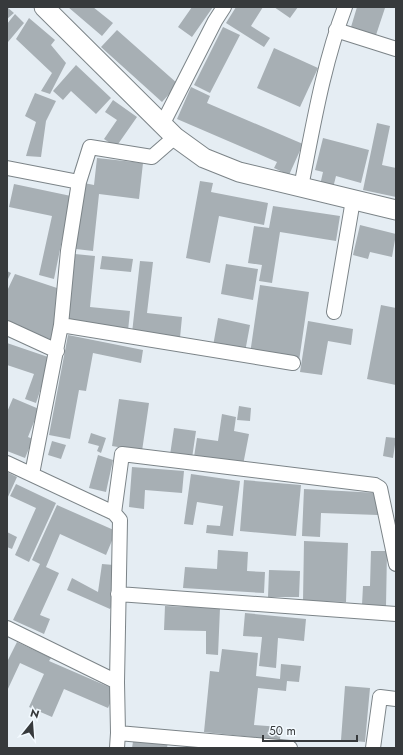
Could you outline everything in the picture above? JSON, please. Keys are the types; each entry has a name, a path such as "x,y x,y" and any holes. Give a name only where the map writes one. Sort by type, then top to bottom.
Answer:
{"street":[{"path":"44,7 169,131 204,158 232,169 396,210"},
{"path":"32,474 57,351 68,251 79,182 90,147 152,157 169,131 215,21 224,7"},
{"path":"302,187 317,105 336,30 345,7"},
{"path":"336,30 396,49"},
{"path":"7,168 79,182"},
{"path":"334,312 352,200"},
{"path":"61,325 293,363"},
{"path":"7,328 57,351"},
{"path":"114,513 122,454 375,485 380,488 396,564"},
{"path":"7,463 114,513 120,520 117,748"},
{"path":"118,594 396,614"},
{"path":"7,628 117,682"},
{"path":"373,748 380,697 396,699"},
{"path":"118,733 290,748"}],"building":[{"path":"7,7 14,13 7,19"},
{"path":"68,7 93,7 113,23 102,36"},
{"path":"192,7 213,7 192,37 178,27"},
{"path":"236,7 263,7 251,26 270,38 264,47 226,23"},
{"path":"274,7 298,7 290,18"},
{"path":"357,7 385,8 376,35 351,27"},
{"path":"15,14 24,23 8,42 7,24"},
{"path":"29,18 55,40 51,45 66,63 50,94 41,91 52,73 16,39"},
{"path":"223,27 240,35 210,93 194,85"},
{"path":"117,30 178,84 162,102 101,47"},
{"path":"274,48 318,68 300,107 257,88"},
{"path":"76,65 111,98 96,114 71,91 63,100 53,91"},
{"path":"191,87 210,96 207,103 303,144 289,175 274,168 277,162 177,119"},
{"path":"35,93 56,101 46,121 41,157 26,156 36,122 25,116"},
{"path":"113,100 137,117 116,147 104,139 117,120 105,112"},
{"path":"377,123 390,126 382,165 396,168 396,197 363,190"},
{"path":"323,138 369,150 361,183 336,176 333,188 320,185 323,172 315,170"},
{"path":"97,158 143,163 139,199 99,194 93,251 76,249 84,183 94,185"},
{"path":"200,181 213,183 211,192 268,203 264,225 219,216 210,263 186,258"},
{"path":"14,184 71,196 54,279 39,275 52,216 9,207"},
{"path":"273,206 340,216 336,241 280,232 272,283 259,281 262,265 248,263 254,226 269,228"},
{"path":"360,225 396,234 392,257 370,252 368,259 353,255"},
{"path":"75,254 95,256 90,307 130,311 128,331 68,324"},
{"path":"102,256 133,259 131,272 100,269"},
{"path":"140,261 153,262 147,313 182,317 180,338 132,333"},
{"path":"226,264 258,269 253,300 221,294"},
{"path":"7,271 11,273 7,281"},
{"path":"15,274 57,288 54,341 7,322 7,291"},
{"path":"260,285 309,292 299,361 250,354"},
{"path":"381,305 396,308 396,385 367,379"},
{"path":"218,318 250,325 245,352 213,346"},
{"path":"308,321 353,329 351,345 328,341 322,375 300,372"},
{"path":"68,335 143,350 141,363 93,353 86,391 79,390 70,439 49,435"},
{"path":"7,343 51,358 36,403 25,399 34,374 7,365"},
{"path":"13,398 39,409 28,437 33,439 25,458 7,451 7,412"},
{"path":"119,399 149,403 142,451 112,446"},
{"path":"239,406 251,408 250,421 237,420"},
{"path":"222,414 236,417 234,431 249,434 243,465 194,457 197,438 218,441"},
{"path":"174,428 196,431 192,458 170,455"},
{"path":"91,433 106,438 101,453 97,451 99,446 88,443"},
{"path":"386,437 396,438 393,458 383,456"},
{"path":"52,441 66,445 61,459 48,455"},
{"path":"98,455 113,460 106,492 89,488"},
{"path":"132,467 184,471 182,493 145,490 144,509 129,507"},
{"path":"7,472 17,477 7,499"},
{"path":"191,474 240,481 233,536 206,533 207,525 220,526 223,506 197,502 193,525 184,524"},
{"path":"244,480 301,485 296,536 240,531"},
{"path":"16,484 56,503 29,562 15,555 36,508 10,496"},
{"path":"304,489 379,493 378,515 321,513 320,537 302,536"},
{"path":"57,505 116,531 106,555 60,534 46,567 59,573 40,615 50,619 44,634 13,620 40,564 32,560"},
{"path":"7,532 17,537 12,549 7,547"},
{"path":"304,541 348,543 346,602 303,601"},
{"path":"218,550 248,552 247,571 265,572 264,593 183,588 185,567 217,569"},
{"path":"371,551 387,551 386,606 362,605 363,586 370,586"},
{"path":"102,564 114,565 111,594 116,598 110,609 67,590 72,578 98,592"},
{"path":"269,570 300,571 299,597 268,597"},
{"path":"165,606 220,608 218,655 206,654 206,631 164,630"},
{"path":"245,613 306,619 304,641 278,638 276,668 259,666 262,637 243,636"},
{"path":"17,642 51,658 49,661 116,690 108,708 64,689 52,717 29,707 44,674 20,663 7,691 7,662"},
{"path":"222,649 258,653 256,676 280,679 281,664 301,666 299,682 287,681 286,691 258,688 254,725 281,727 280,740 204,732 210,671 219,672"},
{"path":"345,686 370,688 365,742 341,740"},
{"path":"134,735 168,741 167,748 132,748"}]}
